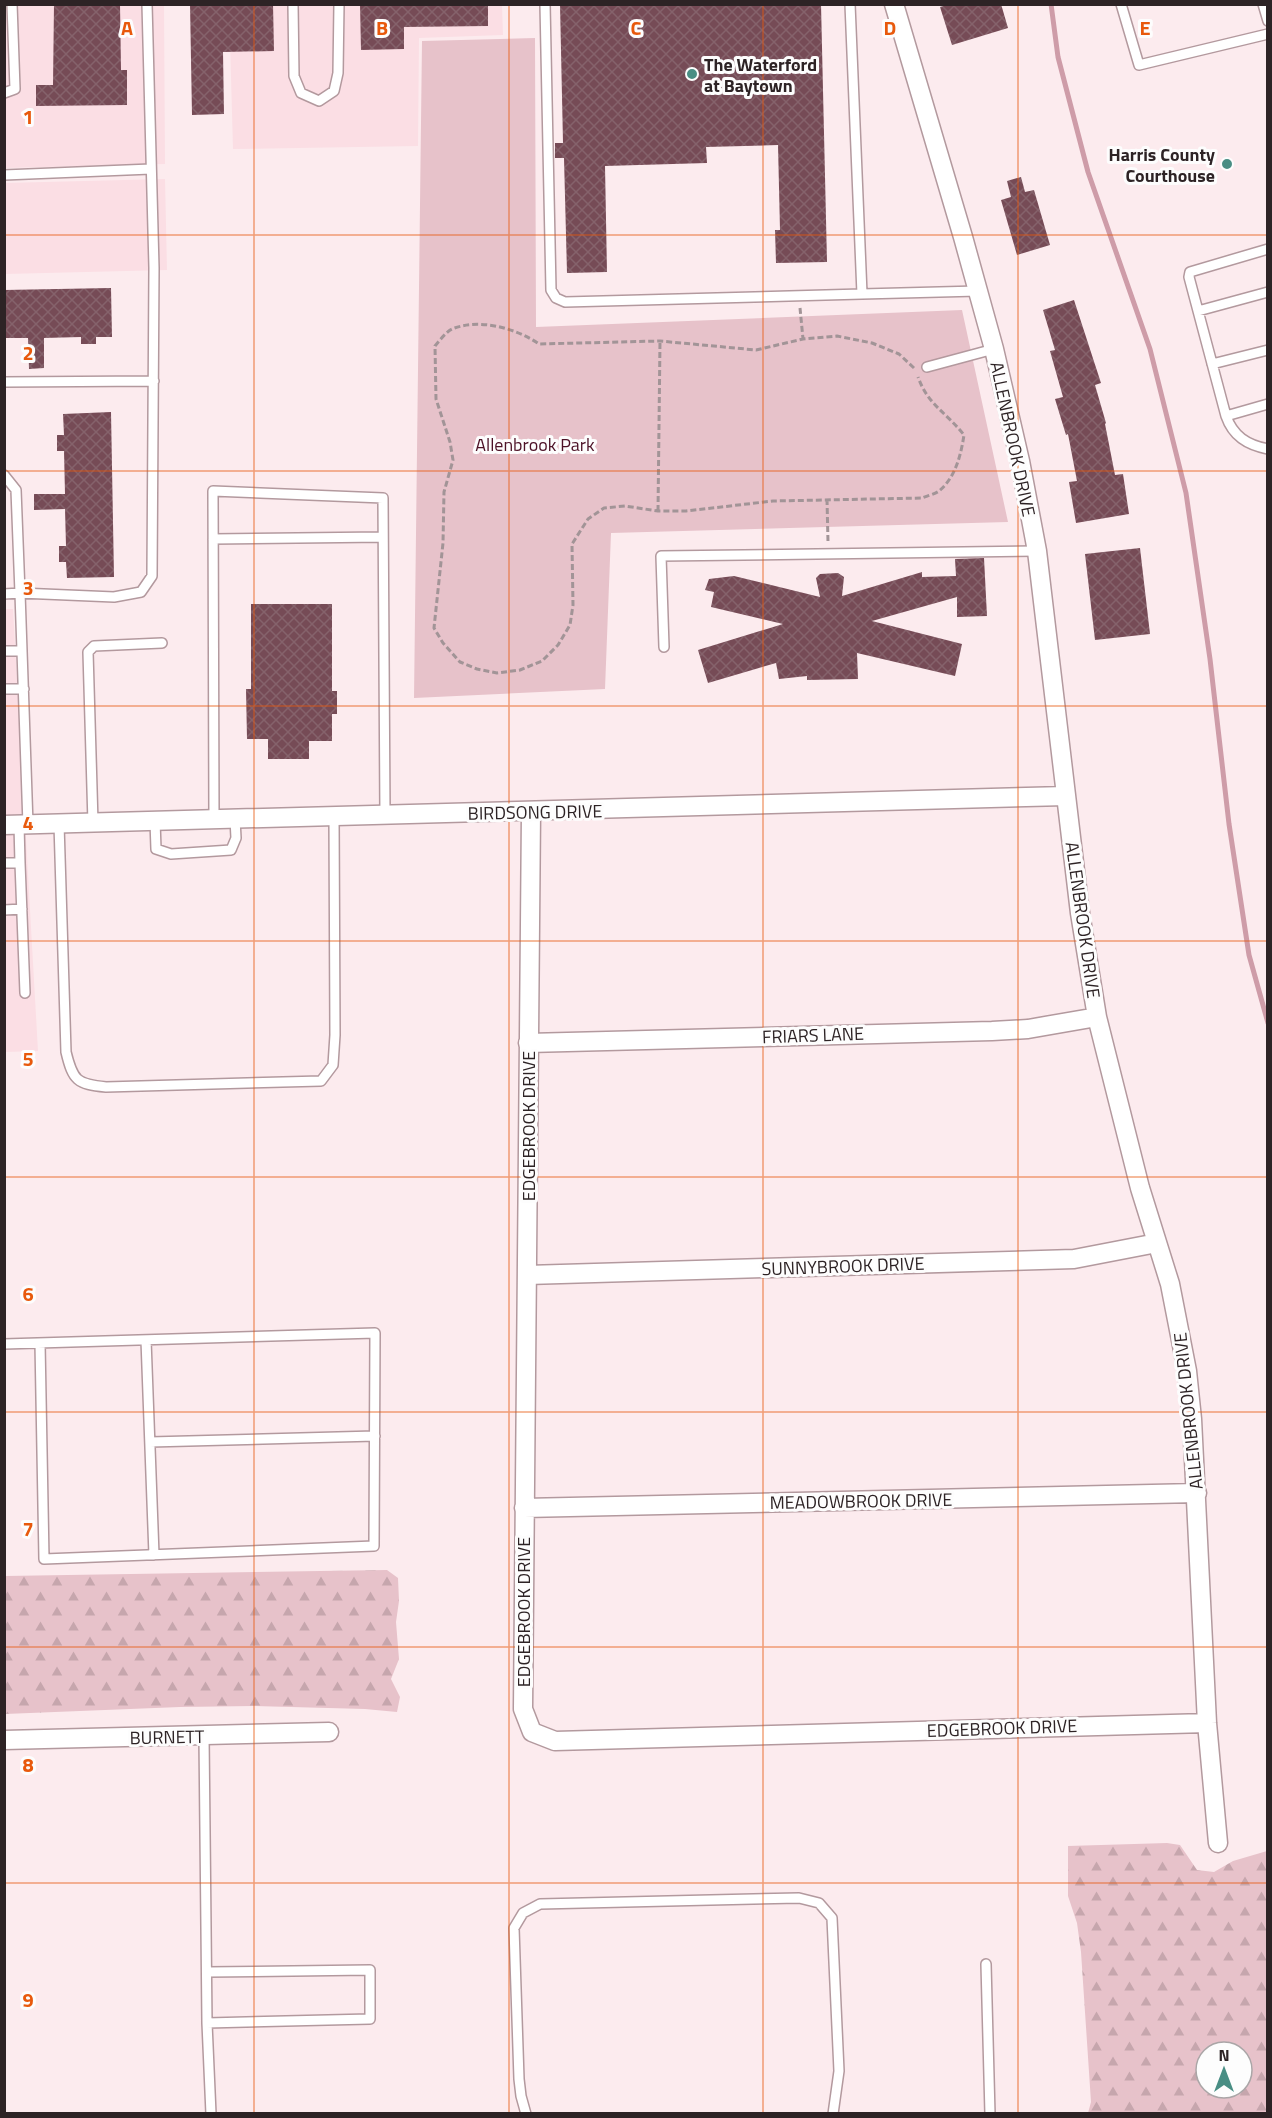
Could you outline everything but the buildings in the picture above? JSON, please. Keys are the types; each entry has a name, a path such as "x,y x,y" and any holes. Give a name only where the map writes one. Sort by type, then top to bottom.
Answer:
{"street":[{"name":"ALLENBROOK DRIVE","path":"894,4 994,349 1020,461 1037,551 1080,913 1097,1017 1140,1188 1170,1284 1187,1371 1197,1493 1207,1723 1218,1843"},
{"name":"BIRDSONG DRIVE","path":"17,825 1066,796"},
{"name":"EDGEBROOK DRIVE","path":"531,812 523,1709 532,1732 555,1741 1207,1723"},
{"name":"FRIARS LANE","path":"528,1043 992,1031 1028,1029 1097,1017"},
{"name":"SUNNYBROOK DRIVE","path":"528,1275 1074,1259 1157,1243"},
{"name":"MEADOWBROOK DRIVE","path":"524,1508 1197,1493"},
{"name":"BURNETT","path":"4,1740 329,1732"}],"lane":[{"path":"4,93 15,89 12,4"},
{"path":"4,594 114,597 141,592 152,576 154,268 147,4"},
{"path":"293,4 294,76 301,93 319,101 334,91 338,73 339,4"},
{"path":"544,4 551,290 556,298 565,302 978,291"},
{"path":"850,4 862,294"},
{"path":"1121,4 1139,65 1268,34"},
{"path":"1263,4 1268,21"},
{"path":"4,175 151,169"},
{"path":"1268,249 1190,272 1189,277 1230,429 1240,438 1257,447 1268,448"},
{"path":"1198,311 1268,292"},
{"path":"927,367 994,349"},
{"path":"1212,364 1268,350"},
{"path":"4,382 154,381"},
{"path":"1226,416 1268,404"},
{"path":"4,475 16,490 24,689 17,825 25,993"},
{"path":"214,820 213,490 383,498 386,815"},
{"path":"213,539 383,537"},
{"path":"664,647 661,556 1037,551"},
{"path":"93,823 88,652 94,646 162,643"},
{"path":"4,651 22,651"},
{"path":"4,689 24,689"},
{"path":"59,824 66,1052 70,1072 84,1085 106,1087 321,1081 333,1065 335,1035 334,816"},
{"path":"154,821 156,849 171,854 231,850 236,838 235,819"},
{"path":"4,863 20,863"},
{"path":"4,910 22,909"},
{"path":"4,1344 375,1333 374,1546 44,1559 40,1343"},
{"path":"146,1340 154,1555"},
{"path":"150,1442 375,1436"},
{"path":"204,1736 207,2024 212,2114"},
{"path":"526,2114 520,2096 514,1928 523,1913 540,1904 799,1898 819,1903 832,1918 839,2071 833,2114"},
{"path":"986,1964 990,2114"},
{"path":"207,2024 370,2019 370,1970 208,1972"}],"path":[{"path":"799,295 803,339"},
{"path":"467,326 503,327 529,337 539,344 660,341 756,350 803,339 837,336 872,343 899,354 915,368 924,393 964,435 961,457 952,475 939,491 922,498 773,501 686,511 658,511 625,506 604,508 588,519 572,544 573,605 570,625 558,645 542,661 520,670 496,674 460,662 443,643 434,628 443,543 444,492 453,460 450,442 436,399 435,346 450,330 467,326"},
{"path":"658,511 660,341"},
{"path":"915,368 927,367"},
{"path":"827,499 828,554"}],"shaded area":[{"path":"4,5 164,5 165,164 5,168"},
{"path":"229,5 502,5 503,35 419,38 418,146 233,149"},
{"path":"165,179 167,270 5,274 4,183"},
{"path":"4,609 13,609 38,1051 5,1052"}],"green space":[{"name":"Allenbrook Park","path":"535,38 536,327 962,310 1008,522 611,533 605,689 414,698 422,41"},
{"path":"387,1570 398,1578 399,1601 396,1622 399,1659 391,1679 400,1697 397,1712 254,1706 5,1714 5,1576"},
{"path":"1167,1843 1180,1845 1197,1870 1214,1872 1233,1861 1267,1851 1267,2113 1088,2113 1091,2102 1081,1952 1077,1923 1068,1896 1068,1846"}],"waterway":[{"path":"1051,4 1058,57 1088,172 1150,349 1186,493 1210,659 1229,824 1249,955 1268,1023"}],"place":[{"name":"The Waterford at Baytown","path":"692,74"},
{"name":"Harris County Courthouse","path":"1227,164"}]}
